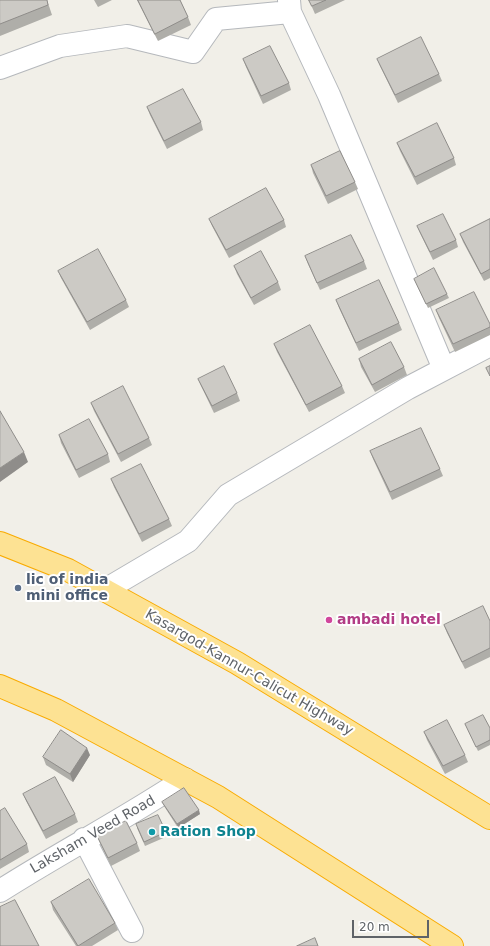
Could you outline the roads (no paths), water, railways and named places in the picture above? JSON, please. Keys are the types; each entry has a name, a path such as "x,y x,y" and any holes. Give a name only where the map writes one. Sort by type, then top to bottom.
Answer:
{"highway":[{"name":"Kasargod-Kannur-Calicut Highway","path":"0,543 68,570 237,663 490,818"},
{"path":"0,686 56,710 218,796 452,946"}],"street":[{"path":"0,68 60,46 127,36 193,52 216,19 290,6 444,369"},
{"path":"105,590 188,540 228,495 408,388 490,345"},
{"name":"Laksham Veed Road","path":"0,891 84,839 155,799 185,779"},
{"path":"84,839 132,931"}],"place":[{"name":"lic of india mini office","path":"18,588"},
{"name":"ambadi hotel","path":"329,620"},
{"name":"Ration Shop","path":"152,832"}]}
